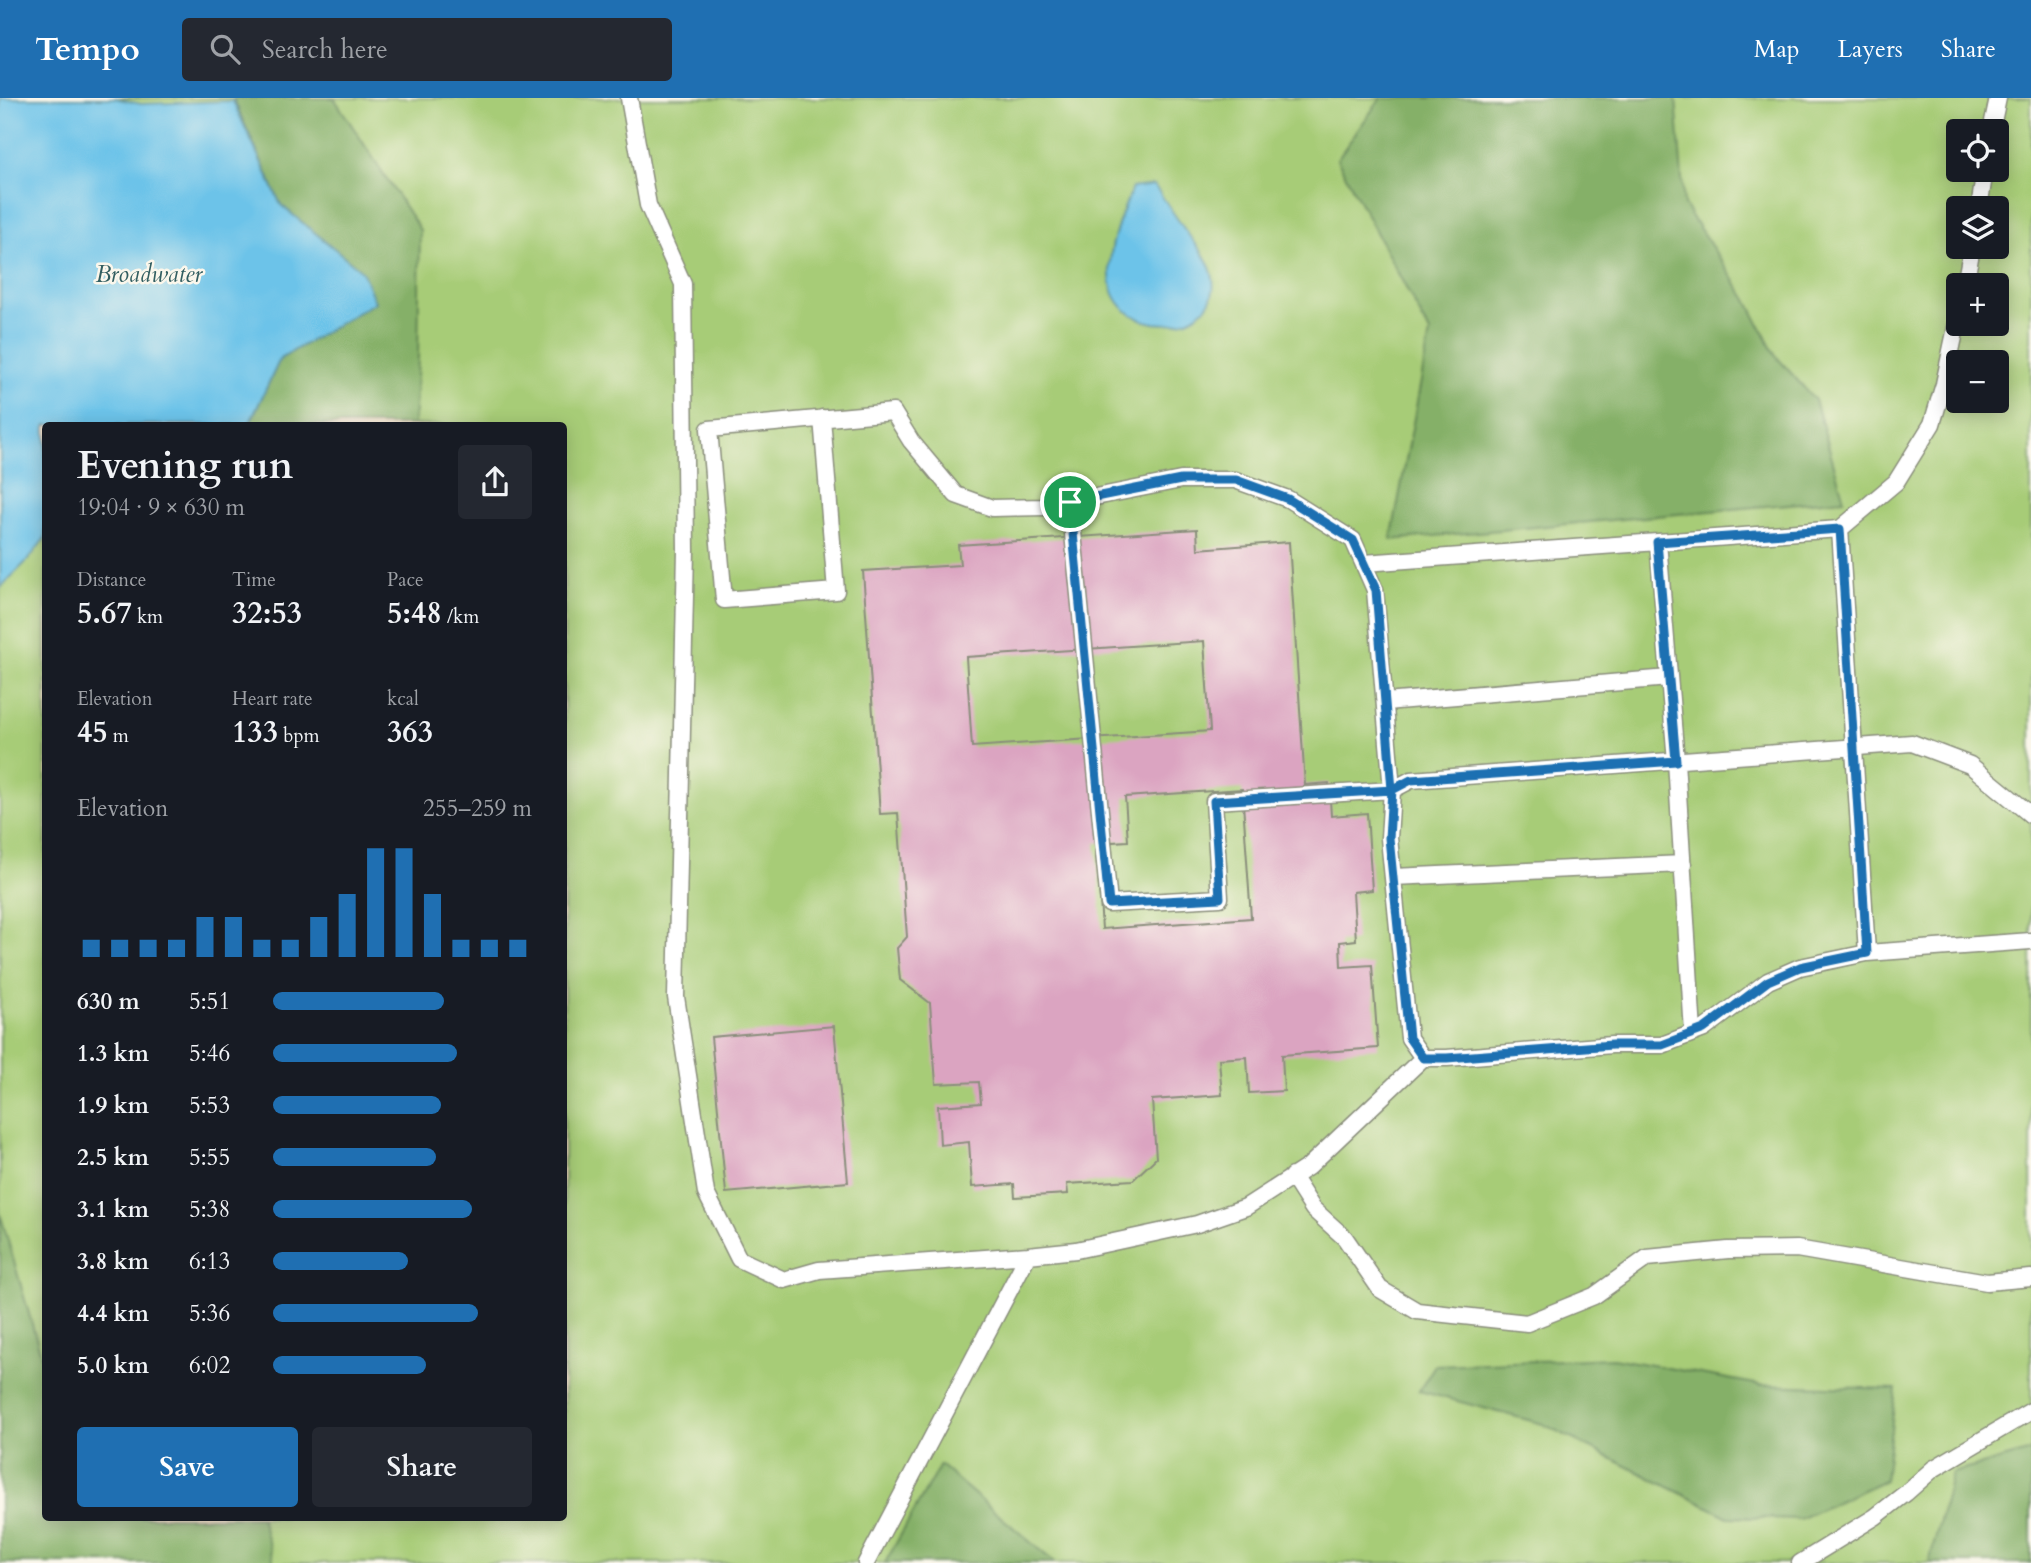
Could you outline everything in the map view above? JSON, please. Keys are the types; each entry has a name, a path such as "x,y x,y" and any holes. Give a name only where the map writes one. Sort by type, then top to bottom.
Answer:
{"lane":[{"path":"629,98 648,205 683,284 686,550 676,997 706,1193 739,1259 783,1280 819,1270 1076,1250 1197,1224 1246,1207 1308,1167 1423,1058 1612,1045 1662,1045 1704,1029 1768,981 1800,967 1867,953 2031,941"},
{"path":"1994,119 1998,98"},
{"path":"1364,564 1840,529 1896,482 1932,424 1954,336"},
{"path":"822,418 836,591 724,600 709,429 822,418 893,412 911,441 956,495 992,508 1045,507 1181,480 1236,480 1288,499 1353,540 1376,590 1392,790 1389,838 1409,1038 1423,1058"},
{"path":"1070,502 1109,904 1220,898 1214,801 1392,790 1411,780 1912,743 1970,765 2031,816"},
{"path":"1840,529 1867,953"},
{"path":"1657,542 1676,761 1693,1033"},
{"path":"1385,702 1669,678"},
{"path":"1393,877 1682,864"},
{"path":"1292,1177 1313,1209 1345,1238 1380,1289 1417,1311 1527,1323 1594,1297 1647,1258 1728,1250 1797,1249 1987,1282 2031,1278"},
{"path":"866,1563 1028,1255"},
{"path":"1800,1563 1875,1517 1933,1469 2031,1411"}],"green space":[{"path":"0,98 2031,98 2031,1563 0,1563"},
{"path":"233,98 334,98 420,230 414,422 250,422 280,359 375,302 361,271 281,205"},
{"path":"1381,98 1676,98 1684,205 1746,298 1775,355 1815,400 1844,499 1391,540 1430,333 1337,159"},
{"path":"0,1213 42,1359 42,1521 262,1521 274,1563 0,1563"},
{"path":"1613,1358 1761,1385 1896,1389 1885,1480 1799,1519 1728,1517 1543,1424 1419,1391 1435,1365"},
{"path":"2031,1451 2031,1563 1929,1563 1952,1473"},
{"path":"940,1465 1055,1563 885,1563"}],"water":[{"name":"Broadwater","path":"0,98 115,98 141,104 233,101 281,205 362,271 375,302 280,359 250,422 42,422 42,542 0,588"},
{"path":"1154,185 1204,255 1211,270 1213,292 1205,308 1189,319 1170,324 1149,322 1130,314 1116,299 1110,276 1113,242 1132,188"}],"building":[{"path":"1197,529 1198,549 1289,542 1305,785 1329,783 1331,816 1367,813 1372,890 1353,892 1356,940 1340,942 1341,967 1372,965 1378,1048 1282,1055 1284,1091 1249,1093 1247,1057 1219,1059 1222,1095 1152,1100 1156,1158 1133,1180 1067,1184 1068,1194 1015,1197 1014,1184 972,1187 969,1142 940,1145 938,1106 981,1103 979,1082 936,1084 930,1003 900,980 897,948 907,937 898,813 880,814 863,571 960,565 958,545","holes":["1204,641 1210,731 972,747 966,657","1242,789 1251,918 1102,929 1096,843 1128,841 1125,797"]},
{"path":"834,1026 848,1182 726,1193 711,1037"}],"route":[{"path":"1070,502 1109,904 1220,898 1214,801 1392,790 1411,780 1676,761 1657,542 1840,529 1867,953 1800,967 1768,981 1704,1029 1662,1045 1612,1045 1423,1058 1409,1038 1389,838 1392,790 1376,590 1353,540 1288,499 1236,480 1181,480 1070,502"}]}
